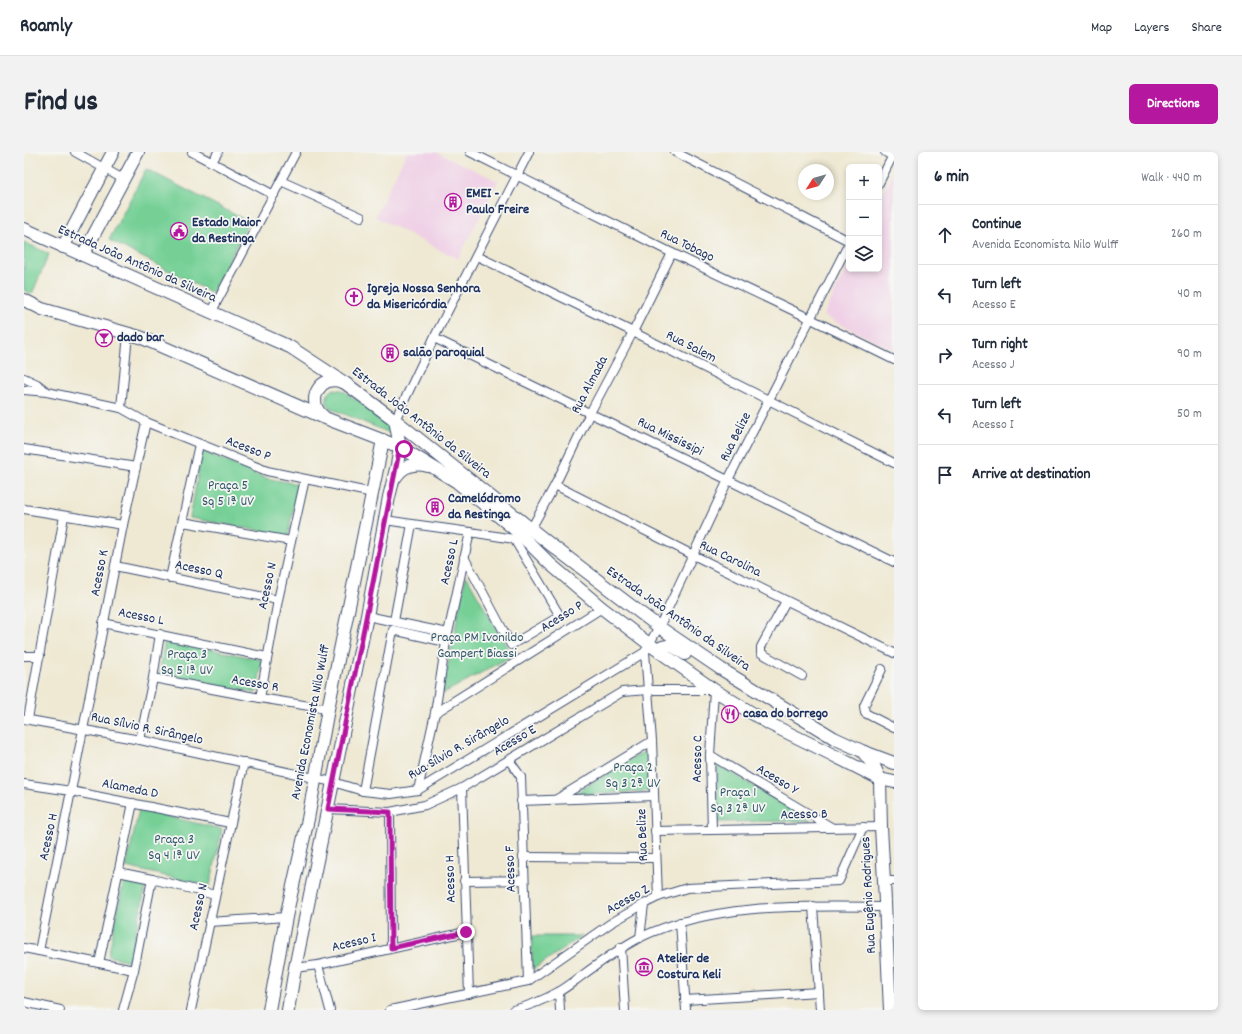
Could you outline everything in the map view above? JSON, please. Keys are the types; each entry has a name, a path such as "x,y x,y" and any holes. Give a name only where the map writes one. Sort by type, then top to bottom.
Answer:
{"main road":[{"path":"63,247 113,152"},
{"path":"83,256 138,152"},
{"name":"Estrada João Antônio da Silveira","path":"24,229 290,347 345,383 395,420 628,605 659,627 721,669 834,738 862,752 893,760"},
{"name":"Estrada João Antônio da Silveira","path":"24,300 42,309 140,337 325,418 400,447 457,482 516,536 549,562 647,648 660,652 714,690 770,724 880,779 894,782"},
{"path":"325,418 320,414 315,402 317,390 327,382 339,380 345,383"},
{"path":"288,1010 295,968 400,447 395,420"},
{"name":"Avenida Economista Nilo Wulff","path":"269,1010 286,917 316,779 328,709 383,440"},
{"path":"393,481 404,467 412,464 429,466"},
{"path":"660,652 662,647 671,645 698,661 721,669"},
{"path":"862,752 874,766 880,779"},
{"name":"Rua Eugênio Rodrigues","path":"880,779 881,827 889,881 885,907 891,971 890,1010"}],"street":[{"path":"74,152 123,179"},
{"path":"192,152 274,195"},
{"path":"212,162 218,152"},
{"path":"211,313 296,152"},
{"name":"Rua Tobago","path":"470,152 672,253 894,360"},
{"path":"395,420 434,338 529,152"},
{"path":"675,152 846,240"},
{"path":"882,177 893,155 885,152"},
{"path":"281,181 360,217"},
{"name":"Rua Belize","path":"658,897 647,648 659,627 728,480 846,248"},
{"name":"Rua Almada","path":"532,529 672,253"},
{"name":"Rua Salem","path":"477,256 633,332 894,463"},
{"path":"121,408 128,334"},
{"name":"Rua Mississipi","path":"434,338 894,562"},
{"path":"24,378 37,384 46,392"},
{"name":"Acesso P","path":"24,390 46,392 121,408 146,422 267,471 373,494"},
{"name":"Acesso K","path":"83,729 123,525 146,422"},
{"path":"170,578 199,444"},
{"path":"24,449 136,467"},
{"name":"Acesso N","path":"260,698 278,600 305,479"},
{"name":"Rua Carolina","path":"555,485 693,555 894,653"},
{"path":"24,509 123,525"},
{"path":"26,719 40,656 64,516"},
{"name":"Acesso L","path":"385,520 470,532 448,633 394,621"},
{"path":"182,522 291,541"},
{"path":"367,616 394,621 412,524"},
{"path":"464,557 511,645 560,616 516,536 470,532"},
{"name":"Acesso Q","path":"115,566 278,600"},
{"path":"786,601 760,650 761,653 802,676"},
{"name":"Acesso P","path":"435,713 602,608"},
{"name":"Acesso L","path":"103,623 267,657"},
{"path":"363,791 393,630 446,642 435,713 418,790"},
{"path":"140,740 153,678 160,634"},
{"name":"Rua Sílvio R. Sirângelo","path":"26,719 140,740 244,762 333,782 363,791 391,794 418,790 647,648"},
{"path":"24,656 40,656"},
{"path":"882,669 864,706 864,709 865,712 894,728"},
{"name":"Acesso R","path":"153,678 328,709"},
{"name":"Acesso E","path":"328,809 390,812 425,805 462,788 622,692 648,690 714,690"},
{"name":"Acesso C","path":"712,829 710,756 714,690"},
{"name":"Acesso H","path":"38,951 83,729"},
{"path":"556,799 652,741"},
{"name":"Acesso Y","path":"710,756 831,827"},
{"name":"Acesso F","path":"509,760 521,778 528,981"},
{"name":"Acesso N","path":"191,1010 244,762"},
{"name":"Alameda D","path":"24,784 71,791 230,823"},
{"name":"Acesso H","path":"462,788 469,994"},
{"path":"522,801 654,796"},
{"path":"99,963 133,803"},
{"path":"390,812 391,948"},
{"name":"Acesso Z","path":"390,1010 528,981 611,923 658,897 687,888 839,881 863,827"},
{"name":"Acesso B","path":"655,831 881,827"},
{"path":"524,857 656,858"},
{"path":"118,872 152,878 215,895"},
{"path":"124,1010 134,970 152,878"},
{"path":"464,881 524,880"},
{"path":"640,938 644,904"},
{"path":"813,906 820,1010"},
{"path":"513,1010 527,1007 559,992 621,947 656,930 680,922 728,911 813,906 885,907"},
{"path":"209,922 286,917"},
{"path":"680,922 686,1010"},
{"name":"Acesso I","path":"295,968 318,965 466,932"},
{"path":"621,947 625,1010"},
{"path":"24,948 134,970"},
{"path":"318,965 330,1010"},
{"path":"559,992 560,1010"},
{"path":"685,1000 819,992"},
{"path":"24,1002 60,1010"}],"shaded area":[{"path":"407,152 436,152 498,181 458,259 375,217"},
{"path":"894,171 894,350 823,316 846,269 846,272 882,272 882,195"}],"green space":[{"name":"Estado Maior da Restinga","path":"146,169 249,222 212,293 109,240"},
{"path":"24,242 49,254 32,294 24,290"},
{"path":"332,390 342,390 390,423 392,434 330,408 327,402 327,397"},
{"name":"Praça 5 Sq 5 1ª UV","path":"202,451 265,478 298,484 288,536 190,518"},
{"name":"Praça PM Ivonildo Gampert Biassi","path":"466,575 512,656 442,694"},
{"name":"Praça 3 Sq 5 1ª UV","path":"165,640 263,660 256,693 159,676"},
{"name":"Praça 2 Sq 3 2ª UV","path":"648,749 650,791 572,795"},
{"name":"Praça 1 Sq 3 2ª UV","path":"717,764 811,821 717,822"},
{"name":"Praça 3 Sq 4 1ª UV","path":"139,810 222,829 210,886 126,867"},
{"path":"124,880 146,885 130,961 108,956"},
{"path":"532,936 582,936 532,970"}],"place":[{"name":"EMEI - Paulo Freire","path":"453,202"},
{"name":"Estado Maior da Restinga","path":"179,231"},
{"name":"Igreja Nossa Senhora da Misericórdia","path":"354,297"},
{"name":"dado bar","path":"104,338"},
{"name":"salão paroquial","path":"390,353"},
{"name":"Camelódromo da Restinga","path":"435,507"},
{"name":"casa do borrego","path":"730,714"},
{"name":"Atelier de Costura Keli","path":"644,967"}],"route":[{"path":"404,449 400,447 389,497 367,616 328,809 390,812 391,948 466,932"}]}
